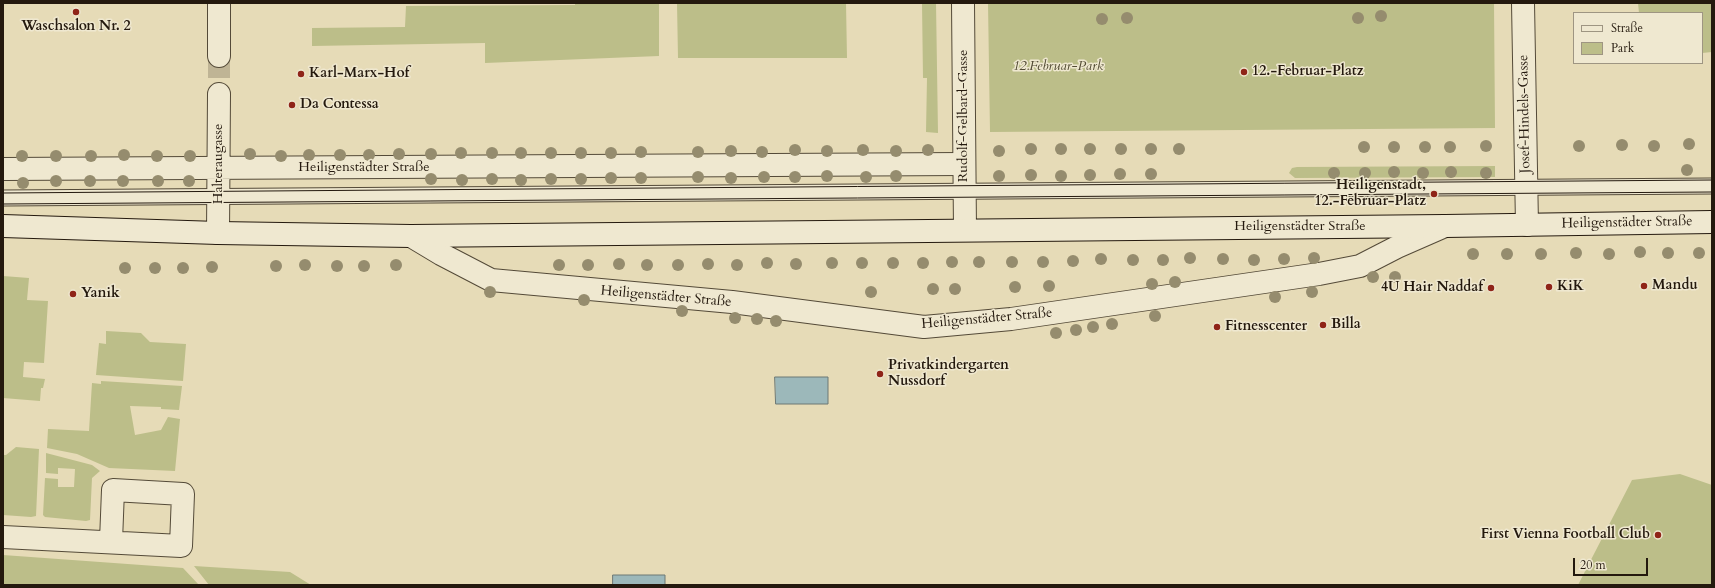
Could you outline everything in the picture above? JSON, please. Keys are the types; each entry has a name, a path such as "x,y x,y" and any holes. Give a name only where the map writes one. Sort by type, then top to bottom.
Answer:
{"street":[{"path":"219,3 219,56"},
{"name":"Rudolf-Gelbard-Gasse","path":"964,3 965,230"},
{"name":"Josef-Hindels-Gasse","path":"1523,3 1527,224"},
{"name":"Halteraugasse","path":"218,233 219,94"},
{"name":"Heiligenstädter Straße","path":"3,168 219,169 964,164"},
{"name":"Heiligenstädter Straße","path":"3,226 218,233 411,236 1712,222"},
{"name":"Heiligenstädter Straße","path":"411,236 441,254 491,280 539,286 732,302 924,327 1011,319 1319,274 1360,266 1397,247 1445,226"},
{"path":"3,537 111,541"}],"lane":[{"path":"3,198 1712,186"}],"green space":[{"path":"575,3 659,3 659,56 485,63 485,43 312,46 312,28 405,27 406,6 575,5"},
{"path":"677,3 846,3 847,58 678,58"},
{"path":"922,3 936,3 938,133 926,132 927,78 923,78"},
{"name":"12.Februar-Park","path":"988,3 1494,3 1495,128 990,132"},
{"path":"1638,3 1712,3 1712,52 1703,53 1703,12 1639,12"},
{"path":"1495,166 1495,177 1295,178 1289,173 1292,168 1297,167"},
{"path":"3,276 29,278 27,300 48,301 44,363 24,362 23,377 45,379 43,388 41,388 40,401 3,398"},
{"path":"106,331 141,333 150,342 186,344 183,381 96,375 99,343 106,344"},
{"path":"101,381 182,386 179,410 161,409 161,407 130,406 135,435 161,430 168,417 180,419 175,471 109,468 77,454 47,448 48,429 89,431 92,383 101,384"},
{"path":"16,447 39,449 36,516 3,515 3,455 6,455"},
{"path":"46,453 92,465 100,471 92,478 90,520 86,521 45,517 43,515 45,478 58,479 58,487 74,487 75,469 58,468 58,474 46,473"},
{"name":"First Vienna Football Club","path":"1680,474 1712,485 1712,585 1578,585 1632,480"},
{"path":"3,555 183,568 199,585 3,585"},
{"path":"194,566 290,572 311,585 209,585"}],"water":[{"path":"775,377 828,377 828,404 776,404"},
{"path":"613,575 665,575 665,585 613,585"}],"tunnel":[{"path":"219,56 219,94"}],"tram line":[{"path":"3,193 1712,180"},
{"path":"3,204 1712,192"}],"place":[{"name":"Waschsalon Nr. 2","path":"76,12"},
{"name":"12.-Februar-Platz","path":"1244,72"},
{"name":"Karl-Marx-Hof","path":"301,74"},
{"name":"Da Contessa","path":"292,105"},
{"name":"Heiligenstadt, 12.-Februar-Platz","path":"1434,194"},
{"name":"Mandu","path":"1644,286"},
{"name":"KiK","path":"1549,287"},
{"name":"4U Hair Naddaf","path":"1491,288"},
{"name":"Yanik","path":"73,294"},
{"name":"Billa","path":"1323,325"},
{"name":"Fitnesscenter","path":"1217,327"},
{"name":"Privatkindergarten Nussdorf","path":"880,374"},
{"name":"First Vienna Football Club","path":"1658,535"}]}
